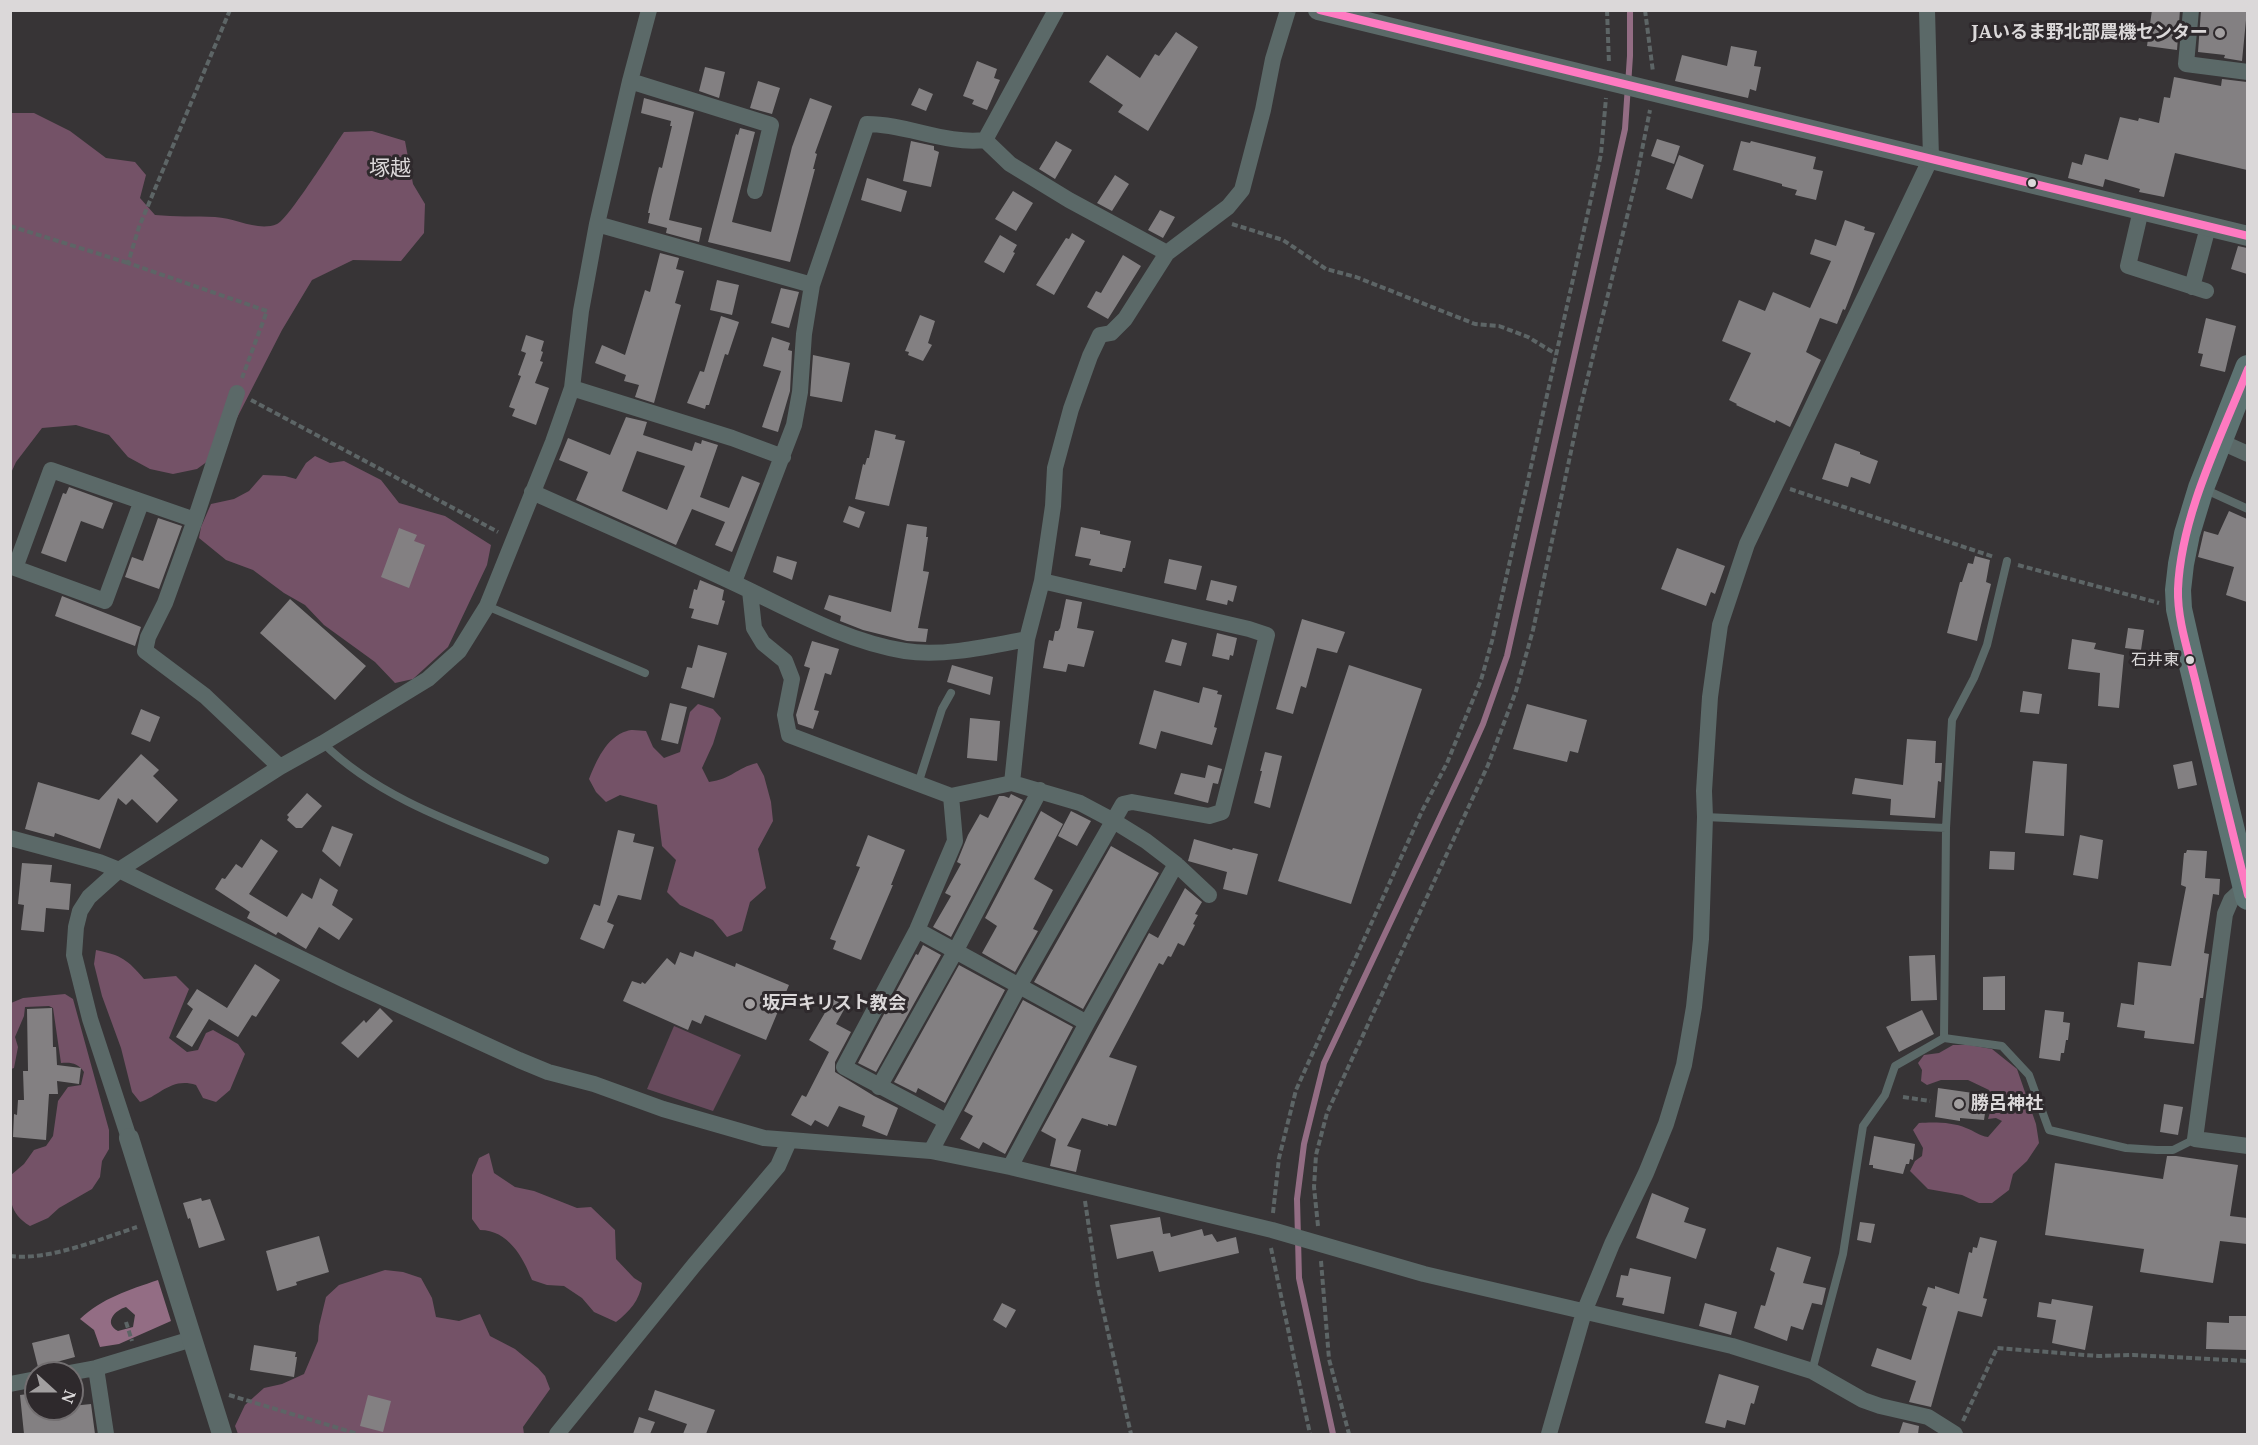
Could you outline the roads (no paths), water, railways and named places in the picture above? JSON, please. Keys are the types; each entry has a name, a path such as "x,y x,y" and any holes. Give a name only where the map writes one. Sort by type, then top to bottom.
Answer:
{"main road":[{"path":"2246,892 2180,609 2181,564 2201,488 2247,368"}],"street":[{"path":"222,1434 90,1019 74,955 75,934 80,911 89,897 119,870 280,767 428,679 459,651 487,606 553,442 572,388 581,311 597,224 649,10"},
{"path":"985,140 1056,10"},
{"path":"1012,783 1027,639 1042,581 1053,506 1055,468 1071,409 1100,335 1111,333 1125,319 1167,253 1228,207 1242,190 1263,110 1273,59 1288,10"},
{"path":"1318,10 2247,236"},
{"path":"1549,1434 1584,1312 1666,1124 1684,1065 1694,1007 1701,939 1704,791 1710,697 1720,625 1748,544 1931,159 1926,10"},
{"path":"2191,10 2186,64 2247,72"},
{"path":"630,81 771,125 755,191"},
{"path":"734,582 794,424 812,285 867,124 887,124 969,142 985,140"},
{"path":"985,140 1010,164 1069,200 1167,253"},
{"path":"2141,210 2128,266 2199,289 2208,227"},
{"path":"597,224 812,285"},
{"path":"572,388 732,438 783,457"},
{"path":"237,393 195,520 165,603 148,637 145,651 204,696 280,767"},
{"path":"2219,441 2247,454"},
{"path":"141,503 105,601 15,568 51,470 195,520"},
{"path":"532,492 734,582 802,617 850,636 906,651 957,651 1027,639"},
{"path":"931,1151 1019,986 1123,804 1132,802 1209,816 1222,812 1267,635 1042,581"},
{"path":"750,591 754,628 763,643 785,661 792,680 785,715 789,735 951,796 1012,783 1080,803 1112,820 1176,864 1209,895"},
{"path":"879,1087 956,950 1040,790"},
{"path":"946,1121 844,1067 917,930 955,841 951,796"},
{"path":"10,838 99,862 119,870 356,985 548,1072 594,1084 674,1113 764,1138 931,1151 1010,1167 1272,1230 1424,1274 1732,1347 1812,1371 1863,1400 1928,1417 1959,1429"},
{"path":"1010,1167 1176,864"},
{"path":"2246,892 2231,900 2225,914 2195,1139 2247,1146"},
{"path":"917,930 1087,1023"},
{"path":"557,1434 695,1264 778,1167 789,1141"},
{"path":"84,1370 192,1339"},
{"path":"96,1368 106,1434"}],"lane":[{"path":"2201,488 2247,509"},
{"path":"1944,1038 1947,828 1952,720 1974,678 1987,645 2007,561"},
{"path":"487,606 645,673"},
{"path":"918,784 942,709 951,693"},
{"path":"323,743 341,761 389,792 545,860"},
{"path":"1705,817 1947,828"},
{"path":"1812,1371 1843,1254 1863,1126 1885,1095 1894,1066 1944,1038 2002,1046 2029,1075 2049,1131 2126,1148 2157,1150 2173,1150 2195,1139"}],"waterway":[{"path":"1333,1434 1299,1278 1297,1199 1304,1144 1324,1063 1466,762 1483,724 1507,656 1625,129 1630,56 1630,10"}],"place":[{"name":"JAいるま野北部農機センター","path":"2220,33"},
{"name":"石井東","path":"2190,660"},
{"name":"坂戸キリスト教会","path":"750,1004"},
{"name":"勝呂神社","path":"1959,1104"}],"district":[{"name":"塚越","path":"390,169"}]}
